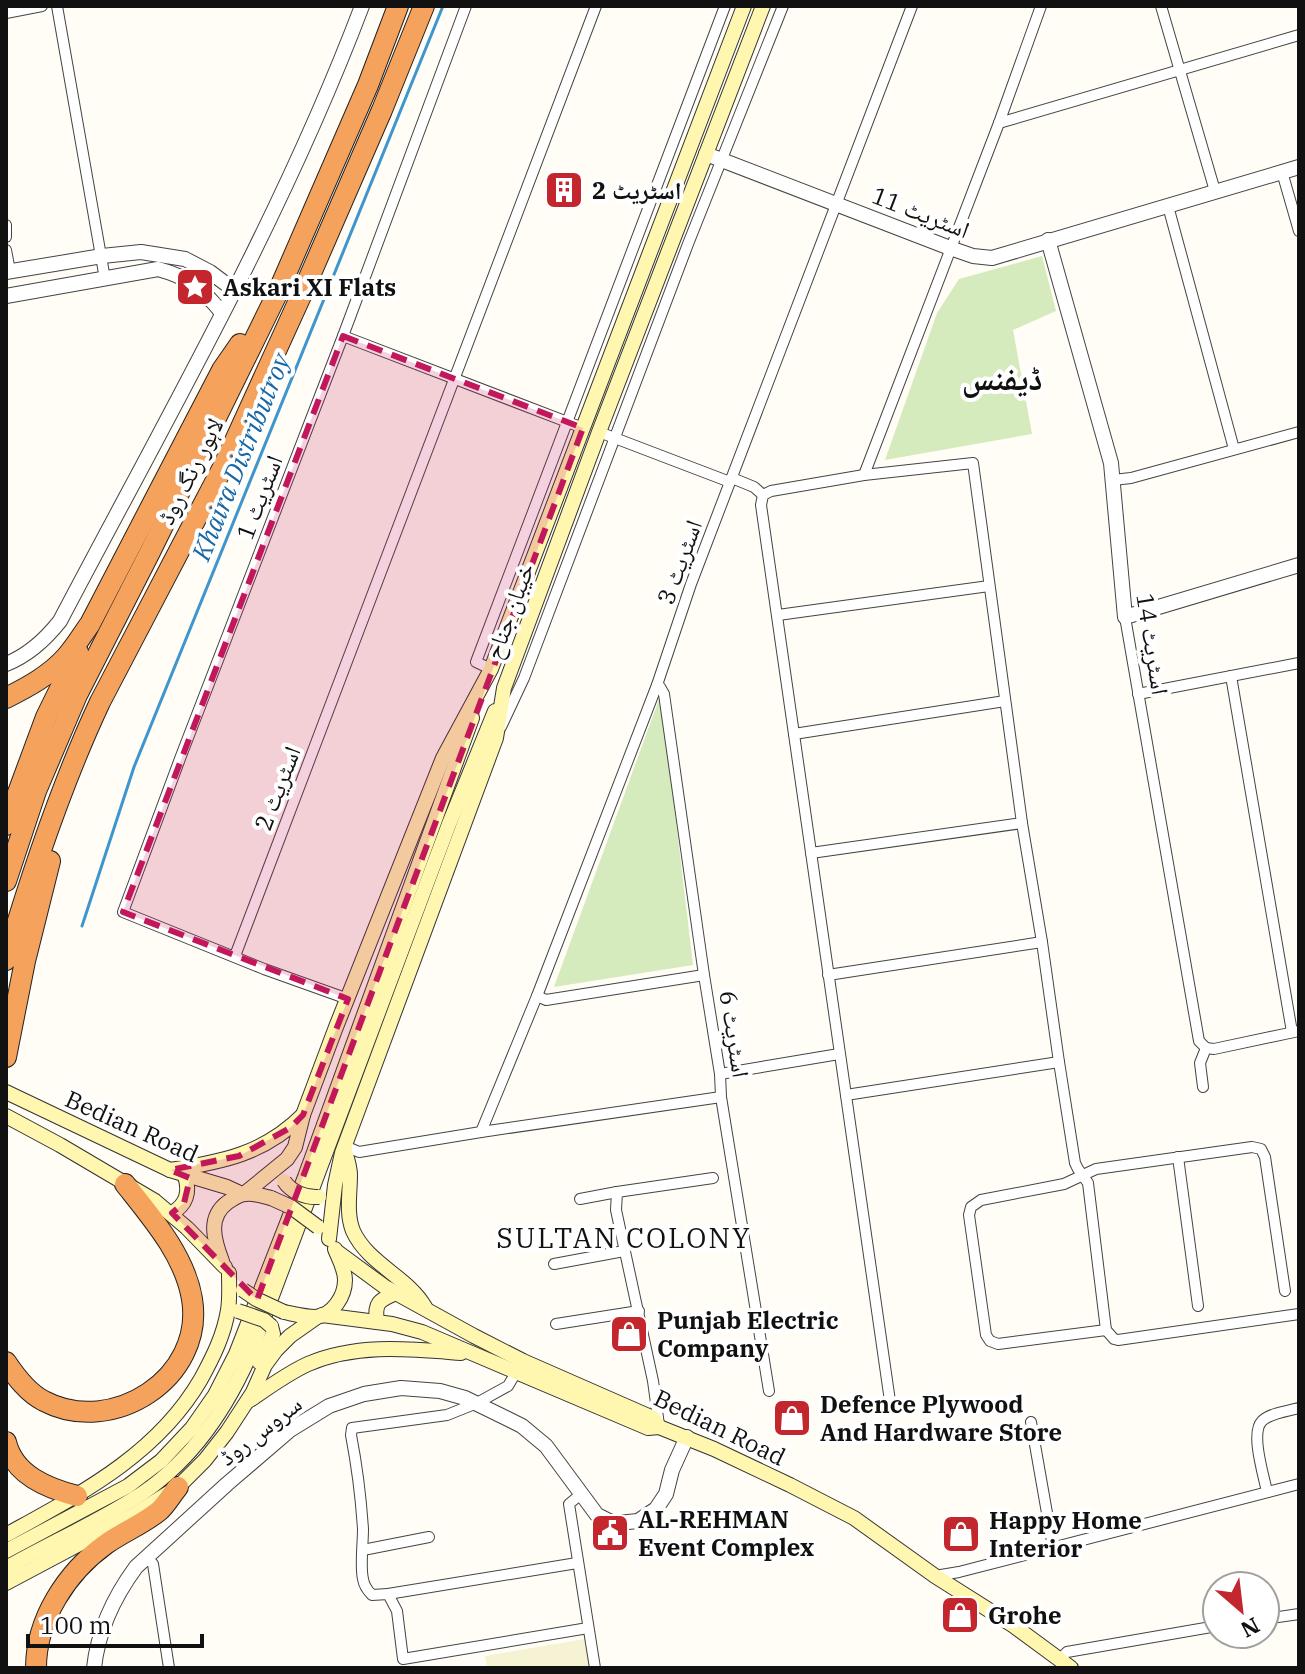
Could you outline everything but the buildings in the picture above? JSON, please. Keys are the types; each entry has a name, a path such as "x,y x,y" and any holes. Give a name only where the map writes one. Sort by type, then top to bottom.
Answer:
{"highway":[{"name":"لاہور رنگ روڈ","path":"6,881 36,791 77,695 278,292 368,85 398,6"},
{"name":"لاہور رنگ روڈ","path":"6,960 61,794 100,702 229,454 305,287 424,6"},
{"path":"6,825 46,717 90,624 222,370 278,292"},
{"path":"6,698 51,671 67,656 90,624"},
{"path":"6,1057 36,915 51,861 61,794"},
{"path":"6,1362 41,1400 72,1412 85,1413 113,1410 135,1402 172,1372 183,1355 192,1325 194,1311 189,1284 168,1240 125,1184"},
{"path":"6,1442 18,1466 35,1480 56,1491 77,1496"},
{"path":"36,1668 40,1632 55,1601 88,1558 160,1510 178,1487"}],"main road":[{"name":"خیبان جناح","path":"243,1194 287,1159 299,1137 303,1115 443,758 491,669 744,6"},
{"name":"خیبان جناح","path":"332,1245 335,1185 344,1150 496,738 504,688 763,6"},
{"path":"6,1551 143,1476 169,1454 192,1428 221,1385 305,1177 491,669"},
{"path":"6,1568 126,1503 161,1479 196,1444 234,1390 449,824 504,688"},
{"name":"Bedian Road","path":"6,1092 170,1170 243,1194"},
{"path":"170,1170 217,1163 239,1156 272,1140 303,1115"},
{"name":"Bedian Road","path":"6,1116 155,1201 172,1213 227,1270"},
{"path":"287,1159 289,1167 284,1181 289,1188 300,1194 319,1197 326,1190 335,1159 344,1150 350,1172 349,1214 354,1233 369,1252 419,1296 426,1309"},
{"path":"172,1213 187,1196 189,1187 185,1176"},
{"path":"6,1583 132,1516 178,1487 227,1432 256,1386 265,1365 280,1345 319,1316 333,1308 342,1295 344,1272 332,1245 318,1227 291,1207 271,1198 243,1194 223,1206 214,1221 217,1244 227,1270 243,1290 270,1307 284,1312 319,1316 377,1322 392,1324 422,1332 478,1355 520,1366"},
{"name":"Bedian Road","path":"332,1245 396,1293 474,1336 520,1366 653,1418 659,1427 790,1485 854,1518 1065,1664"},
{"path":"6,1535 77,1496 126,1463 154,1439 181,1409 201,1379 218,1344 228,1311 227,1270"},
{"path":"377,1322 377,1305 385,1297 396,1293"},
{"path":"201,1379 208,1376 213,1367 234,1314 238,1311 264,1320 271,1326 273,1334 256,1370 256,1386"},
{"path":"246,1403 290,1374 330,1357 394,1349 478,1355"}],"street":[{"path":"6,13 42,6"},
{"path":"57,6 105,279"},
{"path":"6,664 35,648 60,621 234,290 298,161 362,6"},
{"name":"اسٹریٹ 1","path":"235,956 123,912 466,6"},
{"name":"اسٹریٹ 2","path":"235,956 596,6"},
{"path":"491,669 476,662 725,6"},
{"path":"496,738 524,678 783,6"},
{"name":"اسٹریٹ 3","path":"481,1132 657,685 691,584 912,6"},
{"path":"864,475 1041,6"},
{"path":"1161,6 1215,191 1299,167"},
{"path":"999,123 1299,35"},
{"name":"اسٹریٹ 11","path":"706,154 950,248 973,256 992,258 1215,191"},
{"path":"1282,172 1299,231"},
{"path":"1168,206 1234,449"},
{"path":"6,225 6,237"},
{"name":"اسٹریٹ 14","path":"1048,240 1111,463 1125,617 1138,694 1197,1036 1202,1046 1210,1048"},
{"path":"6,250 8,272 141,252 185,259 234,290"},
{"path":"6,296 158,269 180,275 206,294 222,313"},
{"path":"343,336 583,428"},
{"path":"599,432 754,487 763,495"},
{"path":"1113,480 1131,478 1299,432"},
{"path":"763,495 864,475 973,463 1022,823 1075,1163 1088,1183 1106,1330 1118,1340 1299,1314"},
{"path":"763,495 761,505 891,1408"},
{"path":"1125,617 1299,565"},
{"path":"778,615 989,586"},
{"path":"1138,694 1299,663"},
{"path":"1203,1087 1200,1063 1210,1048 1296,1032 1231,676"},
{"name":"اسٹریٹ 6","path":"657,685 664,694 721,1097 769,1391"},
{"path":"794,734 1005,701"},
{"path":"811,853 1022,823"},
{"path":"828,975 1042,942"},
{"path":"235,956 348,999"},
{"path":"537,996 546,1000 704,975"},
{"path":"720,1074 839,1054"},
{"path":"846,1095 1059,1062"},
{"path":"344,1150 359,1152 721,1097"},
{"path":"1106,1330 998,1344 990,1341 986,1335 969,1215 971,1207 981,1200 1064,1184 1096,1169 1252,1147 1261,1149 1265,1157 1285,1291"},
{"path":"1178,1157 1198,1306"},
{"path":"580,1199 713,1178"},
{"path":"617,1192 616,1210 653,1381 659,1427"},
{"path":"554,1264 624,1251"},
{"path":"556,1324 639,1311"},
{"path":"520,1366 508,1386 447,1415 352,1428 360,1494 361,1567 366,1589 372,1595 388,1594 577,1563"},
{"name":"سروس روڈ","path":"94,1668 100,1634 109,1611 125,1581 146,1557 279,1439 329,1406 364,1394 401,1388 440,1391 477,1403 522,1426 536,1437 558,1461 597,1515 609,1521 629,1523 648,1516 663,1500 687,1437"},
{"path":"1267,1492 1257,1440 1260,1422 1299,1408"},
{"path":"1031,1422 1053,1547"},
{"path":"935,1576 1299,1484"},
{"path":"581,1494 569,1504 595,1668"},
{"path":"363,1550 429,1537"},
{"path":"146,1557 153,1564 169,1668"},
{"path":"388,1594 397,1611 403,1659 588,1628"},
{"path":"1065,1664 1067,1652 1201,1628"}],"highlighted area":[{"path":"343,336 583,428 257,1300 172,1213 184,1203 190,1178 170,1170 239,1156 290,1128 303,1115 348,999 123,912"}],"shaded area":[{"path":"585,1639 590,1668 487,1668 485,1656"}],"green space":[{"path":"1042,256 1056,311 1013,330 1032,434 885,460 937,313 959,279"},
{"path":"661,694 693,965 554,987"}],"waterway":[{"name":"Khaira Distributroy","path":"82,926 134,767 443,6"}],"place":[{"name":"اسٹریٹ 2","path":"564,190"},
{"name":"Askari XI Flats","path":"195,287"},
{"name":"Punjab Electric Company","path":"629,1334"},
{"name":"Defence Plywood And Hardware Store","path":"792,1418"},
{"name":"AL-REHMAN Event Complex","path":"610,1533"},
{"name":"Happy Home Interior","path":"961,1534"},
{"name":"Grohe","path":"960,1615"}],"district":[{"name":"ڈیفنس","path":"1002,378"},
{"name":"SULTAN COLONY","path":"624,1237"}]}
